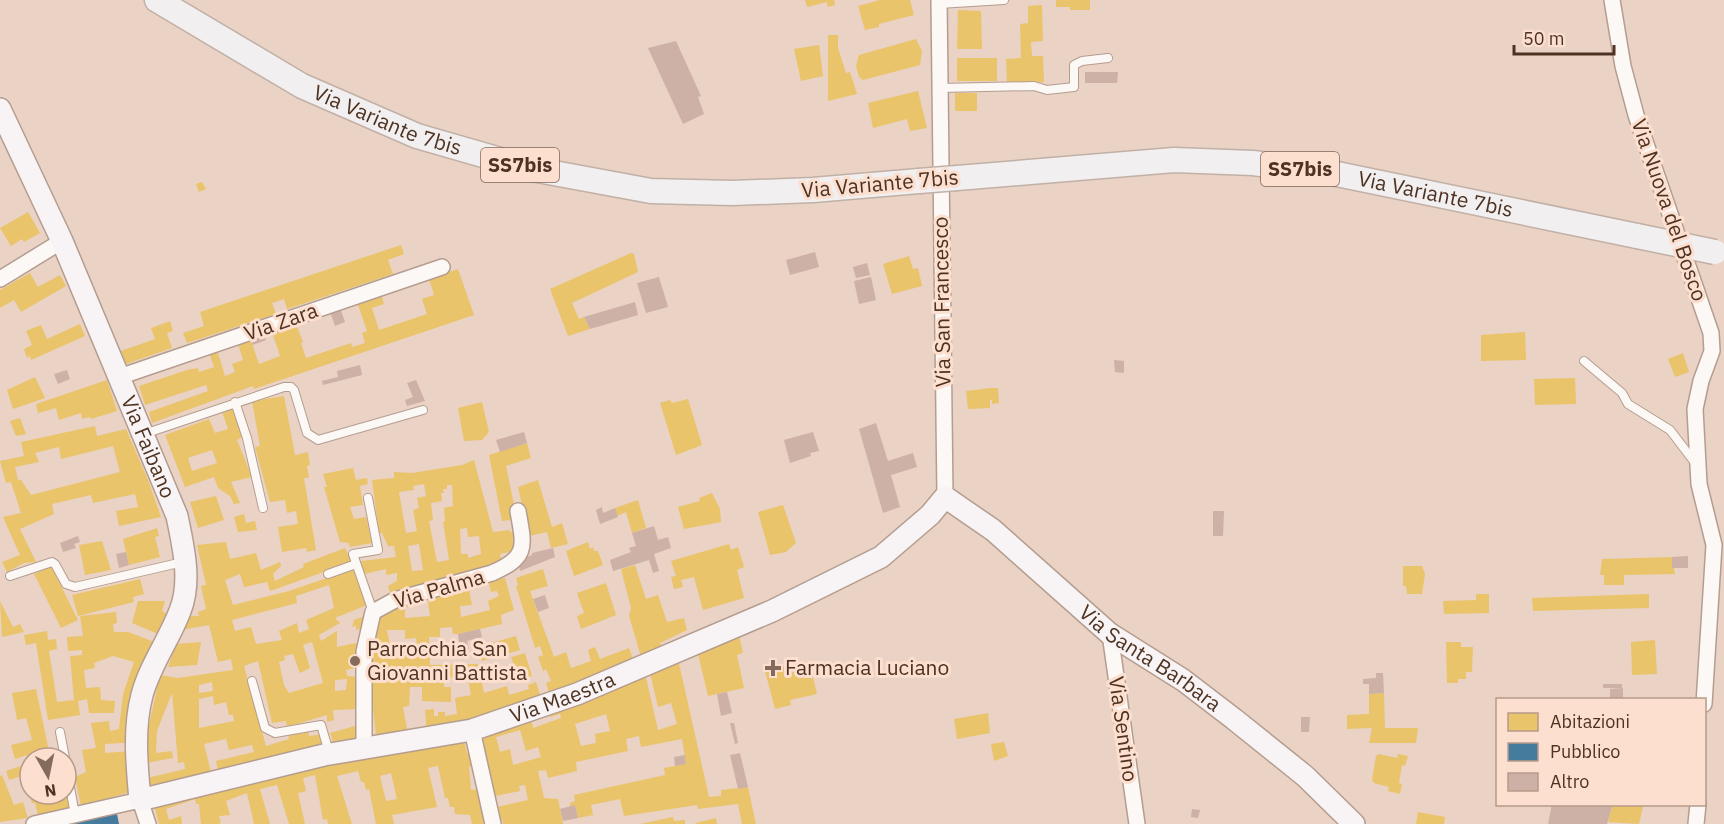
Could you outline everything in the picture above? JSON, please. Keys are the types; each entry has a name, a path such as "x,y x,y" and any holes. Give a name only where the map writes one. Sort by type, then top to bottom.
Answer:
{"main road":[{"name":"Via Variante 7bis","path":"157,0 302,86 417,136 532,169 651,191 732,193 813,190 1174,160 1253,163 1332,173 1720,253"}],"street":[{"name":"Via Nuova del Bosco","path":"1612,0 1623,66 1636,115 1711,333 1712,351 1701,381 1695,409 1700,484 1714,545 1704,698"},
{"name":"Via San Francesco","path":"939,2 945,497"},
{"name":"Via Faibano","path":"0,109 62,241 177,516 185,562 185,589 180,611 163,644 142,695 137,752 140,800"},
{"path":"0,279 62,241"},
{"name":"Via Zara","path":"119,377 442,267"},
{"name":"Via Santa Barbara","path":"945,497 993,530 1110,634 1183,680 1234,719 1305,776 1354,824"},
{"name":"Via Maestra","path":"140,800 330,754 472,730 655,663 772,611 881,557 930,515 945,497"},
{"name":"Via Palma","path":"364,748 364,652 373,612 395,600 507,567 522,553 524,546 518,511"},
{"name":"Via Sentino","path":"1110,634 1137,824"},
{"path":"472,730 493,824"},
{"path":"34,824 140,800 148,824"},
{"path":"1696,824 1698,806"}],"lane":[{"path":"939,2 1004,0"},
{"path":"940,88 1034,86 1047,90 1074,87 1074,65 1082,61 1108,58"},
{"path":"1584,360 1622,393 1628,404 1670,430 1698,468"},
{"path":"143,434 235,402 291,387 297,394 307,433 318,440 423,410"},
{"path":"235,402 247,438 263,508"},
{"path":"368,498 378,550 353,554 373,612"},
{"path":"10,576 52,562 56,564 66,584 75,588 185,562"},
{"path":"328,574 356,564"},
{"path":"252,681 265,728 275,733 321,725 330,754"},
{"path":"60,732 63,746"},
{"path":"73,806 75,815"}],"building: Abitazioni":[{"path":"805,0 834,0 835,5 828,7 827,2 807,7"},
{"path":"880,0 910,0 914,15 865,30 858,6"},
{"path":"1056,0 1090,0 1090,10 1056,7"},
{"path":"1042,5 1043,41 1031,42 1032,56 1043,56 1044,82 1007,82 1006,59 1021,58 1020,24 1028,23 1028,6"},
{"path":"958,10 981,11 982,49 957,49"},
{"path":"828,35 838,35 838,48 846,73 850,72 857,94 828,101"},
{"path":"916,39 922,51 920,65 863,80 859,77 856,66 859,55"},
{"path":"819,45 823,76 801,81 794,49"},
{"path":"957,58 997,58 997,81 957,81"},
{"path":"918,91 927,128 910,131 907,119 873,128 868,103"},
{"path":"955,93 977,93 977,111 955,111"},
{"path":"202,182 206,189 199,192 196,184"},
{"path":"28,212 40,233 24,242 22,239 11,246 0,228"},
{"path":"401,245 404,254 388,260 393,274 287,309 284,299 272,303 276,314 187,343 183,333 204,326 200,312"},
{"path":"631,253 634,254 638,272 572,303 579,319 584,317 590,329 568,336 550,289"},
{"path":"909,256 913,269 918,268 922,286 892,294 883,264"},
{"path":"458,269 474,315 254,389 253,386 152,423 149,412 208,391 206,385 145,405 139,386 187,370 198,368 199,372 214,367 209,353 217,350 225,376 235,372 232,364 243,360 238,344 251,340 259,364 280,356 272,332 296,324 306,358 351,343 352,347 365,343 362,333 367,331 357,302 381,294 384,304 372,308 379,330 427,314 422,299 434,295 429,279"},
{"path":"30,273 38,287 60,275 66,286 21,312 14,300 0,308 0,290"},
{"path":"170,321 173,331 167,333 172,348 126,364 121,351 155,339 151,328"},
{"path":"80,324 85,336 31,360 30,356 27,358 24,349 32,345 26,331 41,325 47,339"},
{"path":"1525,332 1526,360 1481,361 1481,335"},
{"path":"1683,353 1689,372 1675,377 1668,359"},
{"path":"35,377 45,398 13,409 7,390"},
{"path":"1575,378 1576,404 1535,405 1534,379"},
{"path":"107,380 117,411 91,419 90,417 82,419 81,413 59,420 56,408 38,413 36,404"},
{"path":"998,388 999,403 992,404 990,400 990,408 968,409 966,391"},
{"path":"284,396 295,455 308,452 310,465 307,466 309,478 304,478 316,550 307,552 306,548 282,552 278,527 298,524 296,511 287,513 285,500 270,502 255,447 260,446 252,401"},
{"path":"688,399 702,445 676,455 660,403"},
{"path":"482,402 489,432 482,440 464,441 458,408"},
{"path":"233,408 243,437 237,440 252,477 231,482 240,503 234,504 230,496 218,488 214,477 185,487 165,435 209,419 215,433 228,429 222,412","holes":["212,450 217,463 192,471 188,458"]},
{"path":"20,418 26,434 16,436 10,421"},
{"path":"95,426 97,436 126,429 161,517 119,526 116,511 138,507 135,494 93,503 91,495 52,504 54,514 20,529 36,562 24,563 7,572 2,562 20,555 3,517 21,513 11,482 6,483 0,461 24,456 21,442","holes":["113,446 120,472 31,495 21,480 18,480 15,467 39,462 35,453 59,447 61,459"]},
{"path":"527,443 531,458 506,466 517,519 502,521 489,455"},
{"path":"474,460 493,532 510,530 510,532 519,532 514,551 500,554 503,565 416,586 391,595 388,586 397,581 397,573 386,575 386,569 364,574 361,561 396,557 394,546 388,546 382,533 379,533 372,480 394,478 394,472 412,473 462,465","holes":["424,484 426,496 417,498 419,508 413,510 417,531 406,533 399,492 414,490 413,486","447,485 452,485 453,506 444,508 445,521 443,522 449,560 437,562 429,521 433,520 431,503 442,501 441,493 444,493 443,489 447,489","467,528 468,537 479,536 481,554 468,558 468,554 461,554 460,529","419,544 423,570 412,571 408,546"]},
{"path":"353,468 356,480 367,478 368,484 360,486 363,505 350,507 354,519 366,517 372,543 350,547 349,543 340,542 324,487 327,487 323,474"},
{"path":"538,480 552,527 562,523 568,544 551,548 547,532 529,536 518,487"},
{"path":"712,493 720,509 721,522 684,529 678,507 700,501 699,498"},
{"path":"216,496 224,520 198,528 190,502"},
{"path":"638,500 646,528 632,533 626,512 617,516 615,508"},
{"path":"783,505 796,543 786,552 770,555 758,512"},
{"path":"244,514 246,523 255,521 257,530 238,532 234,517"},
{"path":"157,528 159,536 155,537 160,557 129,565 123,539"},
{"path":"102,541 111,570 85,575 79,545"},
{"path":"226,542 230,559 256,553 261,570 280,562 281,566 273,574 275,581 304,567 303,564 345,548 352,562 270,591 267,582 244,587 240,574 225,580 233,605 289,591 356,568 367,605 335,618 340,623 319,635 321,641 337,631 337,647 356,643 360,667 346,670 347,676 361,677 359,709 333,710 334,720 327,722 327,715 287,727 286,721 272,723 258,661 244,666 266,746 289,739 288,733 308,728 309,736 323,734 326,748 219,775 216,761 254,752 252,745 229,750 226,739 204,744 212,776 149,791 147,778 185,769 184,762 178,763 172,693 157,731 156,753 172,751 173,758 147,763 148,730 160,675 178,678 233,670 231,659 218,662 209,625 181,630 187,616 199,616 198,612 206,609 201,586 206,585 197,545","holes":["329,585 334,608 306,620 309,629 299,633 297,623 279,631 282,640 256,644 251,627 235,631 232,620 297,603 296,596","312,642 323,683 289,693 284,685 279,662 285,660 284,656 293,654 300,673 310,668 303,645","347,679 346,690 335,691 335,680","212,682 213,691 199,693 199,685","213,696 214,705 226,702 229,715 233,715 234,721 199,728 199,699"]},
{"path":"588,542 590,549 593,547 594,551 598,551 603,565 574,576 566,551"},
{"path":"729,544 731,550 738,547 744,567 737,570 744,598 703,610 694,577 681,580 683,587 674,589 671,577 676,576 671,561"},
{"path":"1672,557 1675,574 1624,575 1624,585 1604,585 1604,575 1600,575 1602,559"},
{"path":"635,565 646,599 658,595 667,622 684,618 687,630 660,643 664,653 642,660 629,616 631,608 621,569"},
{"path":"51,566 78,620 61,628 34,574"},
{"path":"1403,566 1422,566 1425,574 1422,594 1407,594 1406,586 1403,586"},
{"path":"543,569 548,586 530,591 554,657 566,652 571,668 591,661 588,650 595,647 600,659 629,648 634,662 550,697 546,683 551,681 546,669 543,671 538,657 543,655 540,646 535,648 516,586 518,585 516,578"},
{"path":"494,577 494,580 505,578 514,610 501,615 502,624 458,634 453,634 452,627 440,628 440,637 429,637 430,665 478,664 484,693 507,686 509,695 529,689 528,685 536,682 542,701 427,733 425,710 434,709 434,716 438,716 438,712 445,712 445,716 457,714 455,698 471,695 468,678 444,677 444,687 451,687 451,702 422,701 422,687 410,687 409,706 403,707 408,734 376,736 370,678 372,640 375,639 374,617 413,598 414,605 405,608 405,618 430,616 427,594 468,584 472,605 460,606 461,617 490,610 488,601 499,596 497,591 491,592 488,578","holes":["387,630 405,630 405,639 416,638 417,645 390,645","384,669 407,669 408,675 385,675"]},
{"path":"140,579 144,594 133,597 134,602 78,616 72,595"},
{"path":"606,583 616,615 581,629 577,616 584,613 577,593"},
{"path":"1476,594 1489,594 1489,613 1444,614 1443,601 1476,600"},
{"path":"1649,594 1649,608 1533,611 1532,598"},
{"path":"0,601 13,627 20,624 24,632 2,637"},
{"path":"138,601 165,601 162,611 167,614 158,634 132,623"},
{"path":"116,612 117,623 113,624 114,632 128,632 157,643 135,742 105,744 105,753 131,751 133,791 81,806 78,776 86,772 82,750 96,748 91,723 109,721 110,731 119,729 123,694 134,662 113,656 94,663 95,668 84,670 86,688 100,687 101,700 115,701 114,713 89,713 87,699 78,701 80,715 48,720 36,643 26,645 24,635 47,631 48,640 56,639 57,649 49,651 57,702 74,700 70,656 82,655 82,650 68,651 67,637 83,636 80,616"},
{"path":"365,616 365,628 357,630 355,625 352,627 354,620"},
{"path":"516,636 520,650 482,661 478,647"},
{"path":"739,636 743,653 737,655 744,688 708,696 698,654"},
{"path":"1655,640 1657,674 1632,675 1631,642"},
{"path":"201,642 197,665 168,667 176,644"},
{"path":"1446,642 1461,642 1461,647 1473,647 1472,672 1466,672 1466,679 1458,679 1458,683 1447,683"},
{"path":"525,653 532,676 519,680 511,657"},
{"path":"678,659 709,797 721,796 721,790 748,787 756,824 742,824 738,804 698,809 697,805 624,816 620,799 591,805 593,815 578,818 575,805 570,807 570,803 575,801 574,795 665,775 664,768 686,764 682,739 641,747 639,736 626,739 628,751 576,762 577,771 548,778 546,770 538,771 544,798 558,799 563,824 503,824 502,819 499,819 497,807 528,800 525,785 519,786 520,791 495,796 481,730 530,713 533,728 561,718 560,714 550,717 547,708 645,673 658,730 677,724 671,703 658,707 650,673","holes":["606,714 610,731 595,734 596,743 581,746 575,724","520,730 526,751 538,747 541,757 513,765 510,749 500,752 496,737"]},
{"path":"809,661 817,694 790,700 791,705 775,709 765,671 768,671 767,666 779,664 780,668"},
{"path":"36,689 48,746 18,746 18,758 15,759 11,745 32,740 26,718 17,720 12,693"},
{"path":"1384,693 1385,728 1418,728 1416,743 1369,743 1372,728 1347,729 1347,715 1369,714 1369,694"},
{"path":"988,713 990,733 957,739 954,719"},
{"path":"355,726 358,737 334,744 330,733"},
{"path":"464,741 467,753 476,752 478,765 469,767 471,790 482,789 489,824 472,824 470,815 455,814 454,807 450,807 448,798 445,798 438,766 428,768 437,807 392,815 394,824 376,824 369,789 366,790 364,782 361,782 358,771 337,776 352,824 328,824 327,819 323,820 315,775 303,778 306,791 298,793 305,824 289,824 277,785 260,789 270,824 254,824 247,793 226,801 230,815 219,816 221,823 201,824 199,804 196,804 195,799 166,809 169,820 181,816 182,824 159,824 154,804 298,766","holes":["391,773 397,799 386,801 380,776"]},
{"path":"1004,742 1008,756 994,761 991,744"},
{"path":"1379,754 1397,758 1398,754 1408,756 1405,766 1402,765 1400,794 1388,791 1389,787 1374,783 1372,780 1376,756"},
{"path":"18,767 18,777 9,780 6,771"},
{"path":"2,775 14,805 24,806 28,818 0,822 0,776"},
{"path":"36,806 72,806 72,808 38,815"},
{"path":"1612,806 1643,806 1639,824 1608,822"},
{"path":"1418,812 1445,817 1444,824 1416,824"},
{"path":"673,817 674,821 685,820 685,824 640,824"},
{"path":"716,818 717,824 695,823"}],"building: Pubblico":[{"path":"116,809 119,824 75,824 74,819"}],"building: Altro":[{"path":"676,41 701,96 698,97 704,114 683,124 648,48"},
{"path":"1085,72 1118,72 1117,83 1085,83"},
{"path":"815,252 819,267 790,275 786,260"},
{"path":"867,263 870,275 856,278 853,267"},
{"path":"659,277 668,307 646,313 637,283"},
{"path":"871,277 876,300 859,304 854,281"},
{"path":"635,302 638,315 590,329 584,317"},
{"path":"340,308 345,322 335,326 330,311"},
{"path":"264,336 266,340 253,345 251,340"},
{"path":"1114,360 1124,361 1124,373 1115,372"},
{"path":"360,365 362,375 323,385 322,381 338,377 337,371"},
{"path":"67,370 70,379 58,384 54,374"},
{"path":"416,380 425,401 407,406 405,400 413,397 407,383"},
{"path":"876,423 888,461 913,453 917,467 891,475 900,507 883,513 859,429"},
{"path":"524,432 527,443 500,452 496,440"},
{"path":"813,432 819,451 790,463 784,440"},
{"path":"602,507 603,513 615,508 618,517 600,524 596,510"},
{"path":"1213,511 1224,511 1223,536 1213,536"},
{"path":"654,526 658,540 668,537 671,548 654,554 659,571 653,573 649,560 613,571 610,560 631,552 629,548 636,546 632,533"},
{"path":"78,536 80,542 74,544 76,548 63,552 60,543"},
{"path":"553,548 555,557 520,571 518,562 521,559 532,553"},
{"path":"126,552 129,565 119,568 116,554"},
{"path":"1688,556 1688,568 1672,568 1672,557"},
{"path":"545,595 549,608 538,612 533,599"},
{"path":"480,629 482,637 467,641 469,649 460,651 458,634"},
{"path":"1376,673 1383,673 1384,693 1369,694 1369,684 1363,684 1363,679 1376,678"},
{"path":"1603,684 1622,684 1622,688 1603,688"},
{"path":"1623,688 1623,698 1610,698 1610,689"},
{"path":"727,692 732,713 721,716 717,694"},
{"path":"1301,717 1310,717 1309,732 1301,732"},
{"path":"730,723 734,723 738,743 735,744"},
{"path":"740,753 748,787 738,789 730,755"},
{"path":"685,755 686,764 675,766 674,757"},
{"path":"575,805 578,818 563,821 560,809"},
{"path":"1552,806 1612,806 1607,824 1548,824"},
{"path":"1192,809 1200,810 1198,818 1191,817"}],"place":[{"name":"Parrocchia San Giovanni Battista","path":"355,661"},
{"name":"Farmacia Luciano","path":"773,668"}]}
